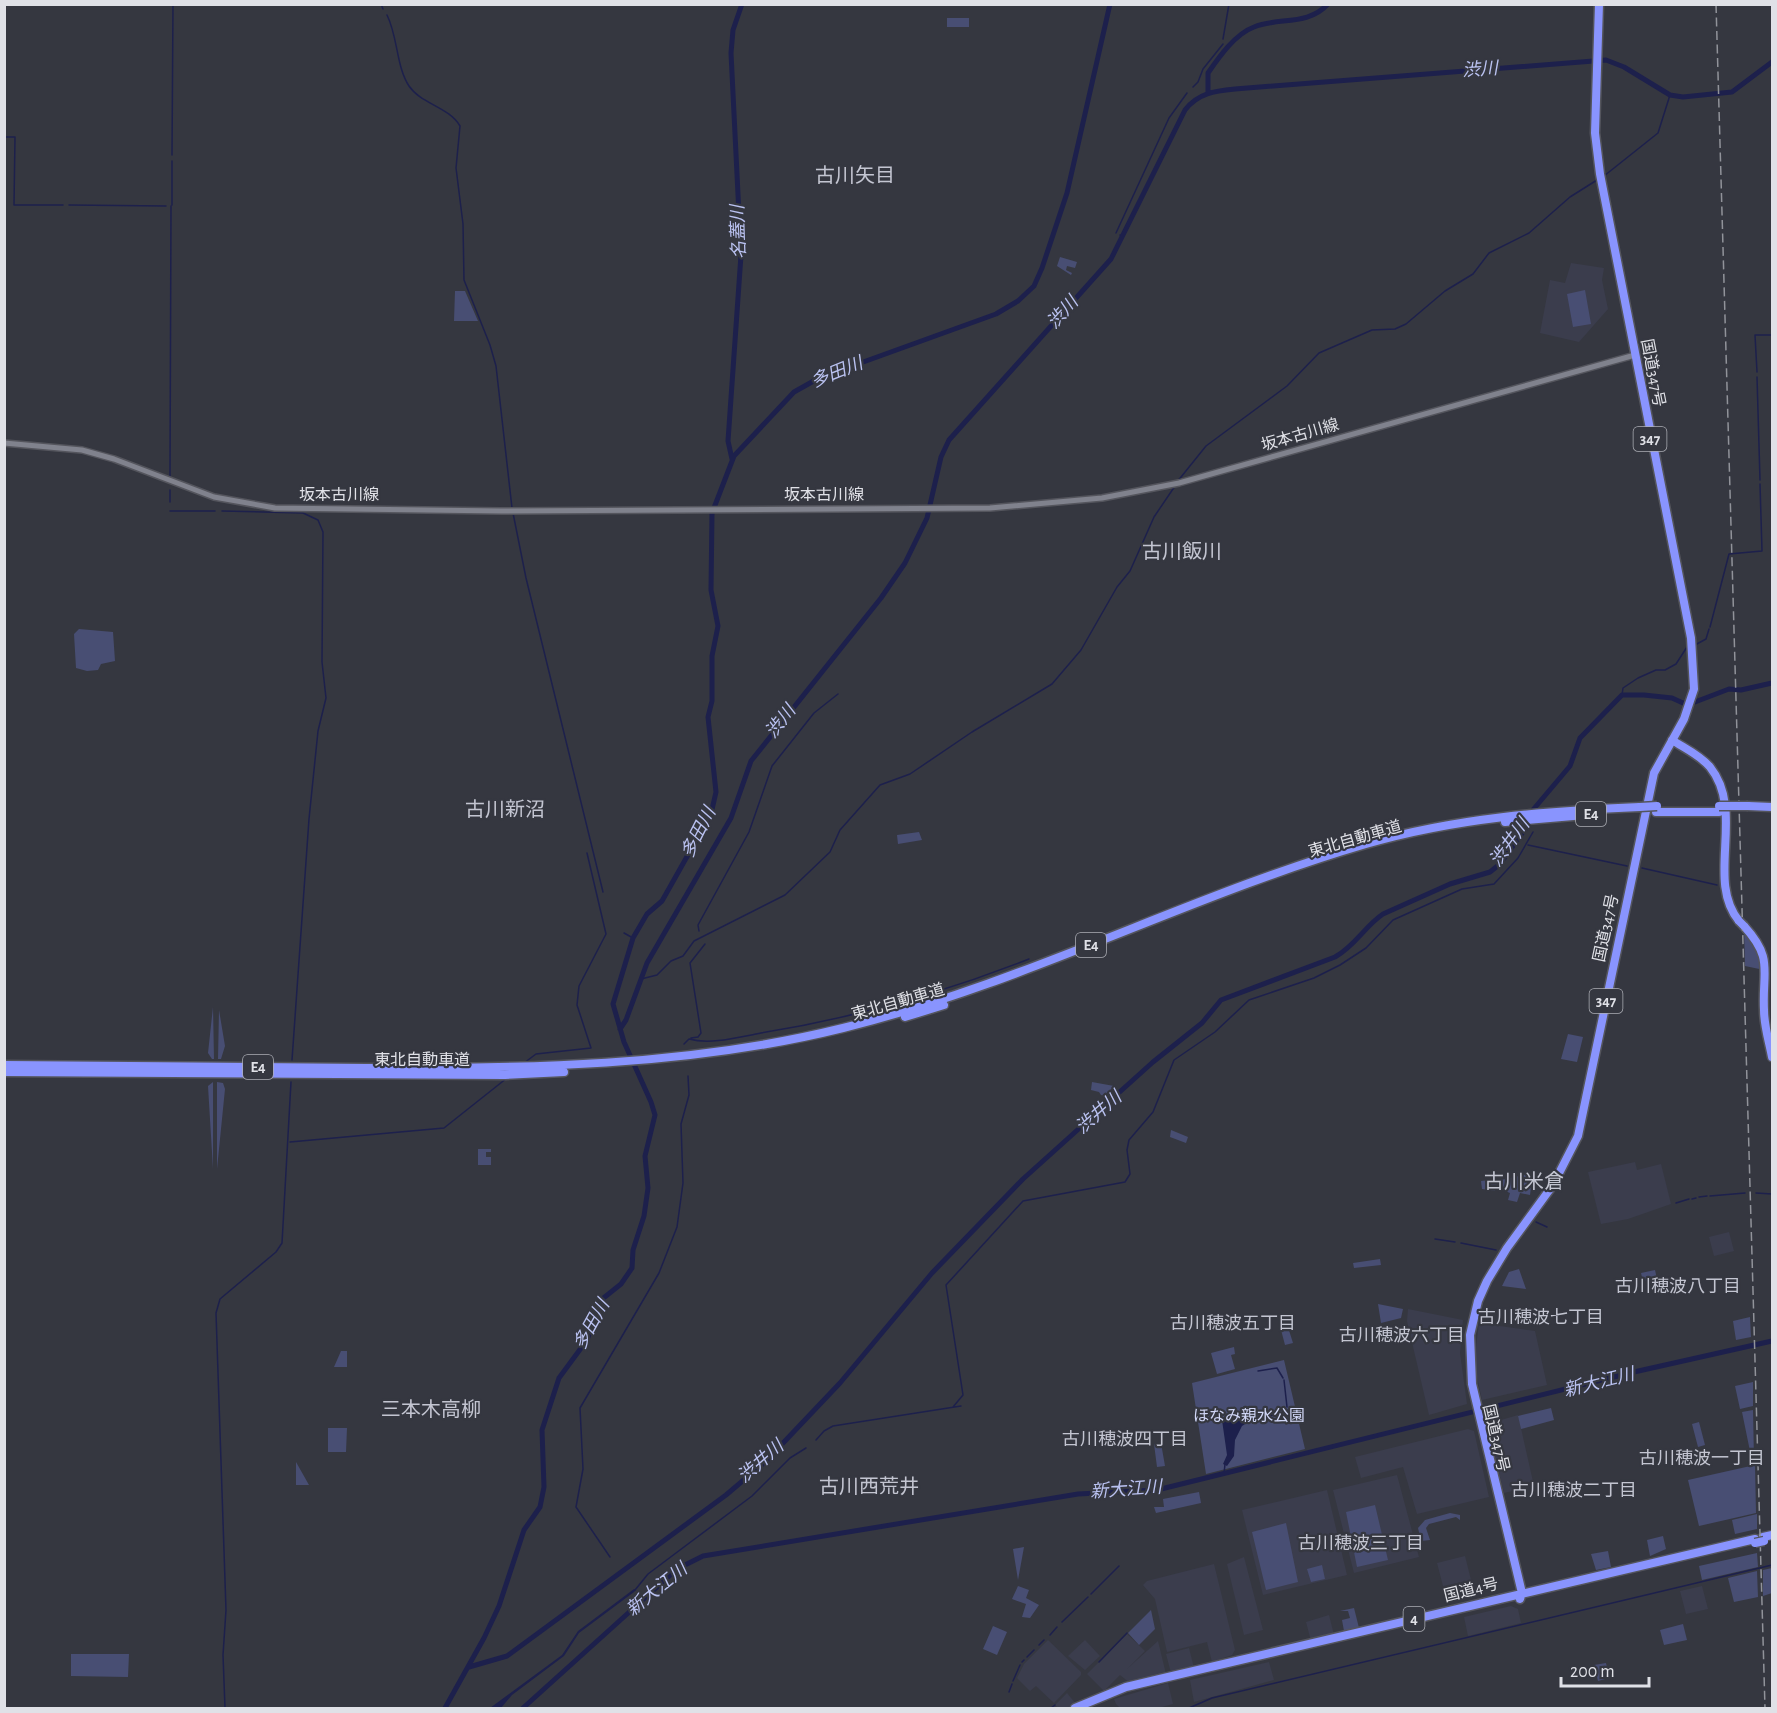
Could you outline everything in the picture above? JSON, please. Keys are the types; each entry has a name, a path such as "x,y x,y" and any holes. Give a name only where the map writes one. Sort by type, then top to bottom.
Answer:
{"highway":[{"name":"国道347号","path":"1520,1596 1466,1364 1469,1318 1488,1272 1554,1185 1578,1136 1654,773 1690,702 1695,674 1694,653 1600,177 1595,133 1599,4"},
{"path":"1672,740 1705,762 1716,777 1727,832 1725,895 1731,911 1760,945 1764,958 1764,1016 1773,1057"},
{"name":"東北自動車道","path":"4,1065 509,1071 524,1074 661,1062 776,1048 879,1024 975,995 1298,871 1404,840 1515,818 1545,815 1640,809 1773,807"},
{"name":"東北自動車道","path":"1748,809 1773,813"},
{"name":"東北自動車道","path":"4,1072 509,1071 532,1068 618,1066"},
{"name":"国道4号","path":"1075,1708 1134,1685 1764,1539"},
{"name":"国道4号","path":"1084,1708 1119,1694 1169,1681 1520,1596"}],"main road":[{"name":"坂本古川線","path":"4,444 41,444 82,450 114,459 205,495 264,507 509,510 990,508 1065,503 1179,483 1635,355"}],"shaded area":[{"path":"1571,263 1604,268 1602,280 1608,309 1579,342 1540,333 1550,280 1565,283"},
{"path":"1635,1162 1637,1170 1661,1164 1671,1204 1628,1219 1601,1224 1588,1172"},
{"path":"1729,1232 1734,1251 1714,1256 1709,1237"},
{"path":"1408,1309 1463,1320 1460,1353 1467,1404 1429,1415 1407,1321"},
{"path":"1479,1323 1535,1331 1547,1385 1482,1400 1474,1363"},
{"path":"1518,1415 1534,1486 1504,1493 1488,1428 1491,1423"},
{"path":"1227,1417 1251,1420 1242,1426 1235,1440 1234,1456 1227,1466 1223,1464 1227,1455 1222,1420"},
{"path":"1468,1429 1474,1431 1489,1497 1417,1514 1403,1467 1361,1478 1355,1457"},
{"path":"1397,1475 1419,1557 1354,1573 1333,1490"},
{"path":"1327,1490 1347,1575 1263,1595 1242,1510"},
{"path":"1465,1556 1471,1580 1443,1586 1437,1563"},
{"path":"1244,1557 1263,1630 1244,1635 1227,1564"},
{"path":"1214,1564 1235,1650 1232,1655 1212,1662 1207,1642 1167,1652 1155,1599 1143,1585 1147,1581"},
{"path":"1702,1586 1708,1609 1686,1614 1680,1591"},
{"path":"634,1589 636,1590 634,1592 579,1633 564,1656 512,1695 501,1708 490,1708 562,1655 578,1631"},
{"path":"1511,1606 1518,1609 1521,1623 1468,1636 1464,1617"},
{"path":"1329,1615 1334,1635 1311,1641 1306,1622"},
{"path":"1127,1634 1145,1651 1127,1669 1158,1641 1166,1674 1130,1683 1120,1675 1104,1691 1087,1674"},
{"path":"1048,1640 1081,1672 1081,1675 1054,1703 1036,1686 1030,1691 1017,1678 1024,1664"},
{"path":"1085,1640 1100,1656 1085,1670 1068,1656"},
{"path":"1189,1648 1194,1668 1171,1673 1166,1654"},
{"path":"1269,1662 1274,1680 1194,1702 1190,1680"},
{"path":"1168,1683 1173,1704 1158,1708 1120,1708 1114,1699"},
{"path":"1067,1693 1076,1704 1067,1708 1058,1708 1055,1705"}],"green space":[{"path":"947,18 969,18 969,27 947,27"},
{"path":"1060,257 1077,262 1075,268 1067,266 1066,270 1072,273 1071,275 1057,266"},
{"path":"1585,290 1591,324 1573,327 1567,294"},
{"path":"455,291 465,291 478,321 454,321"},
{"path":"79,629 113,632 115,661 101,664 98,670 87,671 76,668 74,634"},
{"path":"919,832 922,840 898,844 897,835"},
{"path":"1744,928 1754,940 1764,970 1745,966"},
{"path":"213,1007 214,1059 212,1059 208,1053"},
{"path":"219,1010 225,1046 221,1059 218,1059"},
{"path":"1568,1034 1583,1037 1577,1062 1561,1059"},
{"path":"213,1082 213,1169 208,1086"},
{"path":"217,1082 223,1083 225,1089 217,1169"},
{"path":"1092,1082 1114,1086 1105,1096 1091,1090"},
{"path":"1171,1130 1188,1137 1186,1143 1170,1137"},
{"path":"478,1149 491,1149 491,1152 486,1152 486,1157 491,1157 491,1165 478,1165"},
{"path":"1533,1173 1530,1195 1520,1193 1517,1202 1508,1200 1510,1193 1500,1189 1501,1180"},
{"path":"1498,1179 1495,1191 1482,1189 1481,1181"},
{"path":"1380,1259 1381,1265 1354,1268 1353,1263"},
{"path":"1519,1269 1526,1289 1502,1286 1509,1272"},
{"path":"1655,1270 1657,1279 1643,1281 1641,1273"},
{"path":"1378,1304 1403,1309 1401,1318 1381,1323"},
{"path":"1750,1317 1751,1337 1736,1340 1733,1321"},
{"path":"1287,1324 1293,1343 1285,1345 1280,1326"},
{"path":"1234,1347 1235,1354 1231,1355 1235,1369 1217,1374 1211,1353"},
{"path":"341,1351 347,1351 347,1367 334,1367"},
{"name":"ほなみ親水公園","path":"1284,1360 1305,1449 1206,1474 1192,1383"},
{"path":"1753,1382 1753,1406 1740,1409 1735,1386"},
{"path":"1551,1408 1554,1420 1521,1429 1518,1416"},
{"path":"1753,1410 1754,1460 1752,1461 1742,1412"},
{"path":"1699,1422 1705,1445 1698,1447 1692,1424"},
{"path":"328,1428 347,1428 346,1452 328,1452"},
{"path":"1161,1443 1165,1466 1157,1467 1154,1444"},
{"path":"296,1462 309,1485 296,1485"},
{"path":"1755,1465 1756,1513 1699,1526 1688,1480"},
{"path":"1199,1492 1201,1503 1156,1513 1154,1507 1164,1507 1163,1499"},
{"path":"1375,1505 1388,1560 1357,1567 1346,1512"},
{"path":"1450,1513 1460,1515 1460,1520 1456,1517 1429,1524 1426,1528 1430,1540 1421,1541 1418,1528 1425,1520"},
{"path":"1757,1514 1757,1529 1735,1534 1732,1520"},
{"path":"1286,1523 1298,1582 1266,1590 1252,1532"},
{"path":"1663,1536 1666,1549 1650,1556 1647,1540"},
{"path":"1024,1547 1018,1580 1013,1549"},
{"path":"1608,1551 1611,1567 1596,1570 1591,1554"},
{"path":"1757,1553 1758,1567 1702,1580 1699,1566"},
{"path":"1322,1565 1325,1579 1311,1582 1307,1569"},
{"path":"1772,1568 1772,1593 1763,1596 1763,1570"},
{"path":"1757,1571 1758,1597 1734,1602 1728,1578"},
{"path":"1018,1586 1029,1590 1026,1598 1039,1605 1030,1618 1022,1617 1026,1604 1012,1599"},
{"path":"1354,1608 1359,1628 1344,1631 1342,1620 1350,1618 1348,1611 1340,1611"},
{"path":"1151,1610 1155,1629 1139,1645 1128,1633"},
{"path":"1683,1624 1687,1640 1664,1645 1660,1630"},
{"path":"993,1626 1007,1632 997,1655 983,1649"},
{"path":"71,1654 129,1654 128,1677 71,1676"},
{"path":"1606,1663 1609,1678 1598,1681 1594,1665"}],"waterway":[{"path":"172,155 173,4"},
{"path":"381,4 383,9"},
{"name":"名蓋川","path":"732,459 728,441 741,255 731,53 733,30 742,4"},
{"name":"多田川","path":"445,1708 484,1638 499,1606 524,1530 540,1507 544,1487 542,1430 559,1378 587,1340 601,1300 621,1284 632,1268 633,1250 644,1216 648,1188 645,1156 655,1115 624,1042 613,1004 633,938 647,914 662,901 711,814 716,792 708,717 712,701 712,656 718,626 711,590 712,513 734,456 794,392 819,378 996,314 1018,301 1034,286 1067,193 1110,4"},
{"path":"1223,39 1229,4"},
{"path":"1208,93 1208,73 1240,35 1264,24 1312,15 1328,4"},
{"path":"387,15 402,70 409,86 420,97 449,114 460,126 456,168 463,224 464,280 496,366 512,508"},
{"path":"1193,87 1198,82 1203,69 1223,44"},
{"name":"渋川","path":"620,1029 626,1020 647,963 731,818 751,761 881,598 905,563 927,518 941,457 949,440 1111,259 1190,104 1201,96 1228,90 1606,60 1624,67 1670,95 1683,97 1732,92 1772,62"},
{"path":"1116,233 1169,118 1187,93"},
{"path":"1604,176 1658,133 1670,95"},
{"path":"4,137 15,137 14,205 63,205"},
{"path":"172,161 172,205"},
{"path":"1177,482 1206,446 1287,386 1319,353 1372,330 1395,329 1406,324 1445,291 1473,274 1489,253 1529,233 1570,197 1597,180"},
{"path":"69,205 166,206"},
{"path":"170,476 171,206"},
{"path":"1757,372 1755,335 1772,335"},
{"path":"1757,377 1760,480"},
{"path":"1710,627 1729,554 1762,551 1760,484"},
{"path":"641,979 657,975 671,961 683,956 694,941 785,895 830,852 840,830 880,785 910,774 972,732 1052,684 1081,650 1117,587 1130,571 1154,517 1175,486"},
{"path":"170,490 170,502"},
{"path":"170,511 215,511"},
{"path":"222,511 303,513 318,520 323,532 322,662 326,698 318,731 309,819 292,1060"},
{"path":"513,513 526,578 603,892"},
{"path":"1695,645 1706,639 1709,629"},
{"path":"1622,695 1623,688 1638,678 1656,670 1665,670 1676,664 1687,647"},
{"name":"渋井川","path":"469,1667 507,1656 726,1495 766,1461 840,1383 932,1273 1023,1179 1153,1062 1202,1023 1221,1000 1335,957 1383,914 1450,884 1490,872 1500,864 1528,825 1532,811 1570,766 1580,738 1622,695 1672,698 1683,703 1695,702 1729,689 1741,690 1772,683"},
{"path":"699,931 698,925 749,832 772,766 814,713 838,694"},
{"path":"953,1407 963,1395 946,1285 1023,1201 1125,1182 1130,1174 1127,1150 1129,1140 1153,1112 1174,1060 1215,1032 1249,1000 1314,978 1340,965 1366,948 1393,920 1462,889 1494,884 1518,858 1533,832"},
{"path":"1528,845 1627,866"},
{"path":"524,1063 536,1054 591,1048 577,1005 579,986 606,934 587,853"},
{"path":"1642,868 1717,885"},
{"path":"624,933 633,938"},
{"path":"691,1038 698,1037 701,1033 690,963 705,944"},
{"path":"684,1044 689,1039 725,1040 864,1012 964,983 1029,959"},
{"path":"610,1557 576,1507 583,1469 580,1408 659,1273 677,1227 683,1183 681,1124 689,1095 688,1076"},
{"path":"290,1142 444,1128 507,1078"},
{"path":"225,1708 223,1655 226,1610 216,1313 220,1299 276,1252 282,1243 291,1082"},
{"path":"1710,1196 1745,1193"},
{"path":"1756,1193 1772,1194"},
{"path":"1699,1197 1707,1196"},
{"path":"1692,1199 1696,1198"},
{"path":"1676,1203 1689,1199"},
{"path":"1536,1222 1547,1227"},
{"path":"1435,1239 1455,1242"},
{"path":"1461,1243 1496,1250"},
{"name":"新大江川","path":"523,1708 677,1569 703,1556 1078,1494 1157,1490 1634,1372 1772,1341"},
{"path":"1258,1371 1277,1368 1283,1378"},
{"path":"1284,1380 1287,1407"},
{"path":"816,1440 824,1431 833,1426 961,1406"},
{"path":"1249,1421 1266,1415 1285,1416 1287,1410"},
{"path":"635,1590 648,1574 752,1496 790,1458 806,1448"},
{"path":"1224,1474 1225,1464"},
{"path":"1189,1708 1212,1698 1772,1565"},
{"path":"1091,1594 1119,1566"},
{"path":"1062,1622 1088,1597"},
{"path":"1050,1635 1057,1627"},
{"path":"1099,1662 1127,1633"},
{"path":"1039,1645 1044,1640"},
{"path":"1027,1657 1034,1650"},
{"path":"1013,1681 1020,1665"},
{"path":"1009,1692 1012,1684"},
{"path":"1051,1708 1055,1705"}],"railway":[{"path":"1716,4 1765,1708"}],"district":[{"name":"古川矢目","path":"855,176"},
{"name":"古川飯川","path":"1182,552"},
{"name":"古川新沼","path":"505,810"},
{"name":"古川米倉","path":"1524,1182"},
{"name":"古川穂波八丁目","path":"1678,1287"},
{"name":"古川穂波七丁目","path":"1541,1318"},
{"name":"古川穂波五丁目","path":"1233,1324"},
{"name":"古川穂波六丁目","path":"1402,1336"},
{"name":"三本木高柳","path":"431,1410"},
{"name":"古川穂波四丁目","path":"1125,1440"},
{"name":"古川穂波一丁目","path":"1702,1459"},
{"name":"古川西荒井","path":"869,1487"},
{"name":"古川穂波二丁目","path":"1574,1491"},
{"name":"古川穂波三丁目","path":"1361,1544"}]}
